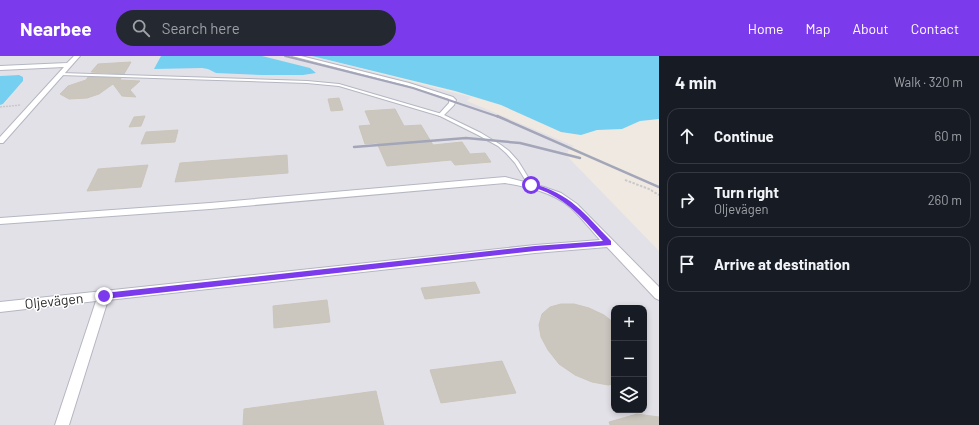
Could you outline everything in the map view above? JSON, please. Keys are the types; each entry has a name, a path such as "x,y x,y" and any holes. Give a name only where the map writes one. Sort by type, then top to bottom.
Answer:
{"street":[{"path":"0,141 77,56"},
{"path":"295,56 407,84 451,98 453,100 452,104 440,115"},
{"path":"0,68 69,65"},
{"path":"0,221 210,206 506,180 546,189 562,197 574,206 659,295"},
{"name":"Oljevägen","path":"0,307 535,248 609,243"},
{"path":"62,425 104,296"}],"lane":[{"path":"61,74 320,83 339,85 440,115 501,147 514,158 531,185"}],"path":[{"path":"0,106 33,105"},
{"path":"625,180 649,188 659,195"}],"shaded area":[{"path":"0,56 312,56 471,97 467,101 574,146 568,151 567,156 659,251 659,425 0,425 0,105 4,104 23,81 23,77 19,75 0,76"}],"water":[{"path":"161,56 262,56 310,68 316,73 303,75 262,75 216,73 202,68 154,69"},
{"path":"312,56 659,56 659,119 640,121 622,129 597,130 581,135 561,132 501,105 455,91"},
{"path":"19,75 23,77 23,81 3,104 0,105 0,76"}],"building":[{"path":"131,62 124,74 91,72 98,64"},
{"path":"88,77 121,78 120,80 140,81 130,90 136,97 122,96 113,84 99,94 87,98 69,99 60,94 68,86 86,80"},
{"path":"339,98 343,110 331,111 328,99"},
{"path":"395,109 404,126 421,125 433,145 462,142 470,154 485,153 491,162 455,165 451,160 387,166 377,143 365,144 359,126 371,125 365,111"},
{"path":"145,116 141,126 129,127 134,117"},
{"path":"178,130 175,142 141,144 146,132"},
{"path":"287,155 288,173 175,182 180,163"},
{"path":"148,165 141,187 87,191 98,169"},
{"path":"475,282 480,293 425,299 421,288"},
{"path":"327,300 330,322 274,328 273,306"},
{"path":"561,304 574,304 589,308 604,315 611,321 611,384 592,382 575,375 559,364 548,350 541,337 539,325 542,314 550,307"},
{"path":"502,361 516,393 441,403 430,370"},
{"path":"376,391 384,425 243,425 244,409"},
{"path":"637,414 659,417 659,425 610,425 609,422"}],"railway":[{"path":"285,56 413,88 499,117"},
{"path":"497,116 659,187"},
{"path":"354,147 466,138 520,143 580,158"}],"route":[{"path":"104,296 535,248 609,243 574,206 562,197 546,189 531,185"}]}
